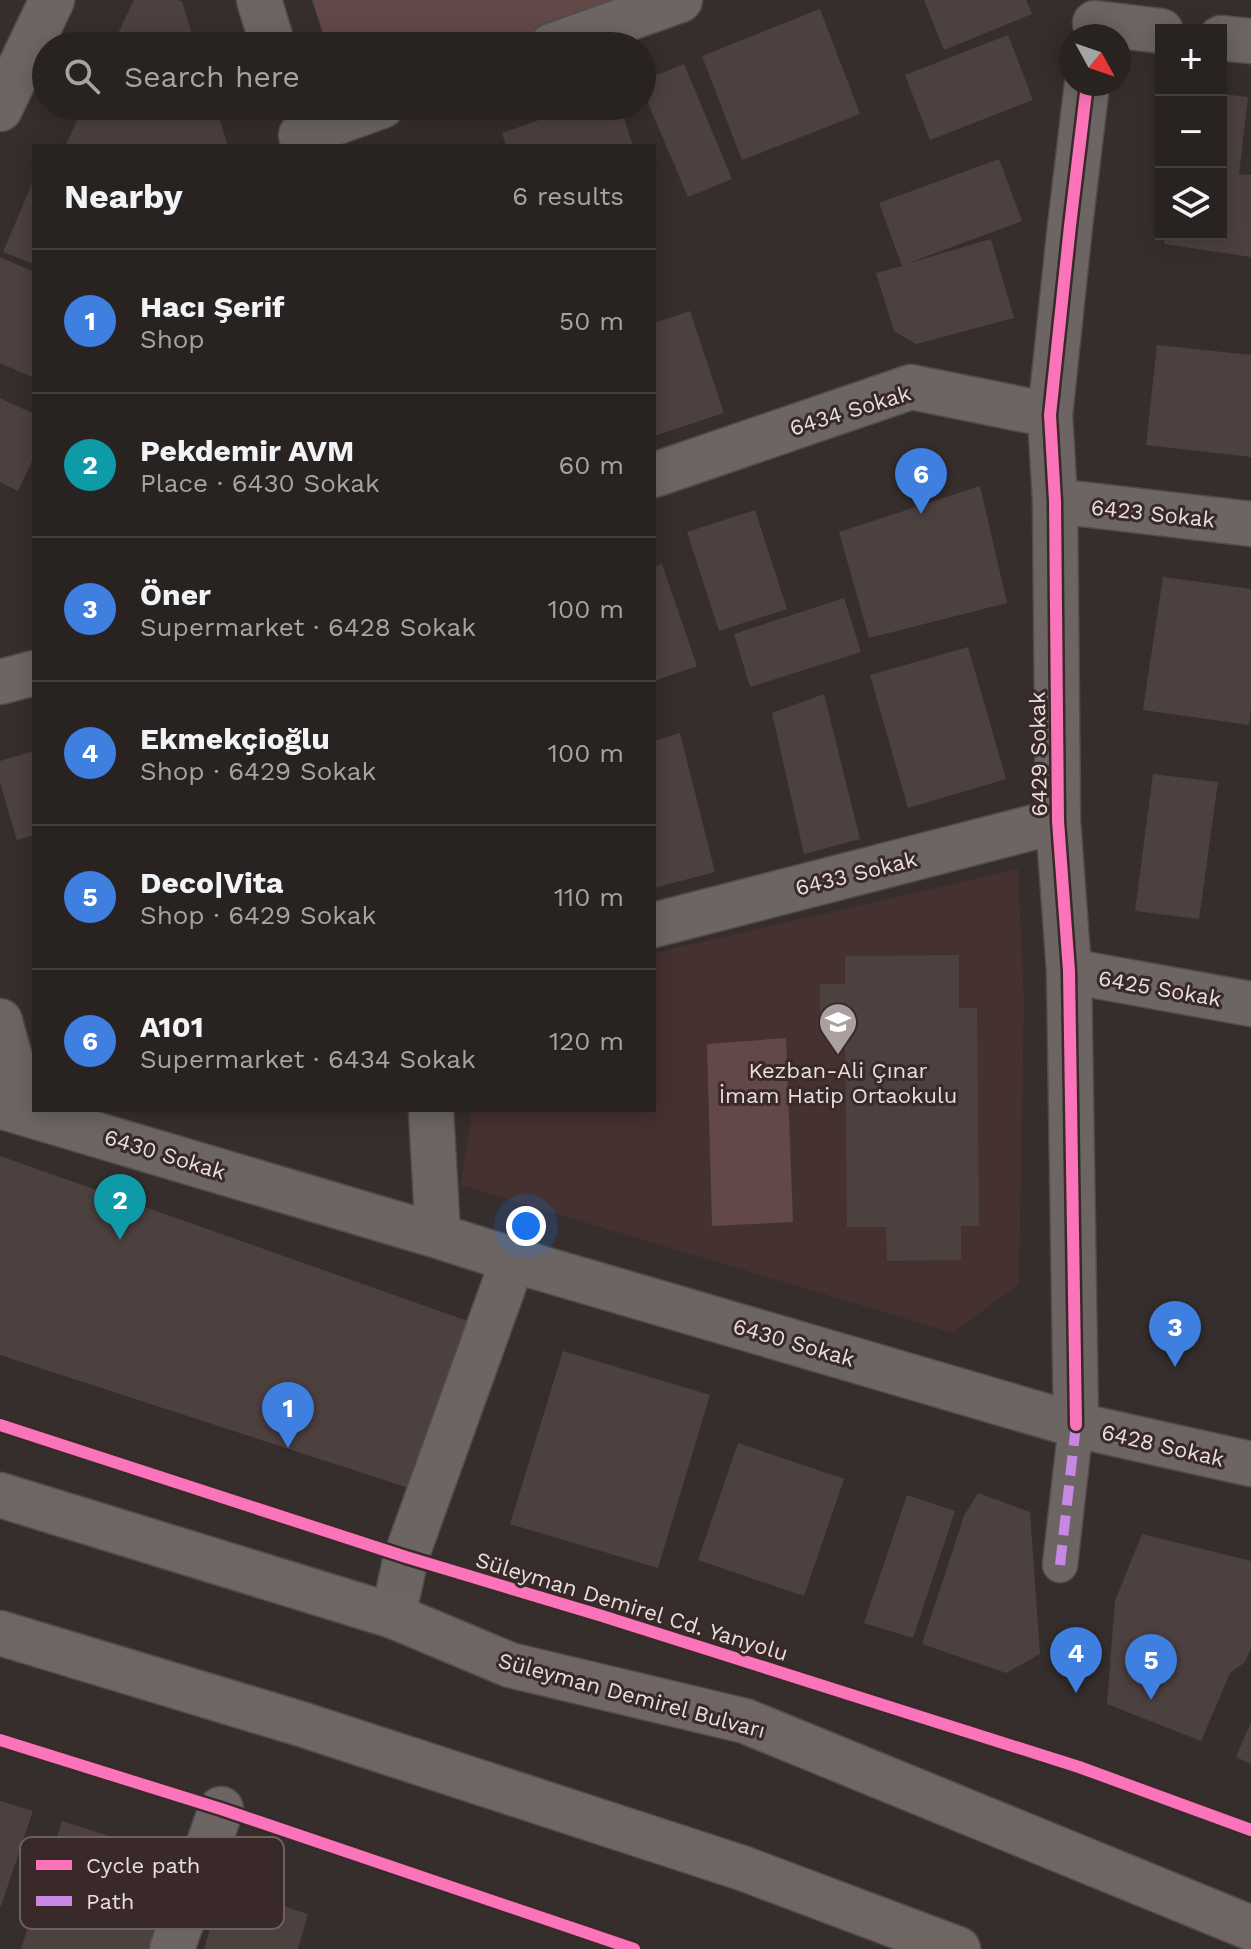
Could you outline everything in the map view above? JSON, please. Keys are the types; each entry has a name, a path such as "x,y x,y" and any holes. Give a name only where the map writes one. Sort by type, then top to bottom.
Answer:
{"main road":[{"name":"Süleyman Demirel Bulvarı","path":"0,1495 393,1616 510,1665 745,1721 1251,1928"},
{"path":"0,1633 301,1724 742,1868 958,1949"}],"street":[{"path":"37,32 52,0"},
{"path":"259,0 269,32"},
{"path":"590,32 680,0"},
{"path":"1094,20 1155,30"},
{"path":"1227,39 1251,41"},
{"path":"0,109 32,42"},
{"name":"6429 Sokak","path":"1060,1565 1076,1425 1069,971 1058,821 1055,501 1050,415 1086,96"},
{"path":"299,129 331,120"},
{"name":"6434 Sokak","path":"656,474 911,387 1050,415"},
{"name":"6423 Sokak","path":"1055,501 1251,524"},
{"path":"0,682 32,674"},
{"name":"6433 Sokak","path":"656,924 1058,821"},
{"name":"6425 Sokak","path":"1069,971 1251,1004"},
{"path":"0,1021 13,1109"},
{"name":"6430 Sokak","path":"13,1109 1076,1425"},
{"path":"431,1112 438,1236"},
{"path":"393,1616 406,1557 513,1260"},
{"name":"6428 Sokak","path":"1076,1425 1251,1464"},
{"path":"211,1837 221,1809"},
{"path":"172,1949 179,1929"}],"shaded area":[{"path":"312,0 628,0 538,32 322,32"},
{"name":"Kezban-Ali Çınar İmam Hatip Ortaokulu","path":"1018,869 1024,1002 1019,1284 953,1333 461,1185 472,1112 656,1112 656,953"},
{"path":"786,1038 793,1222 712,1226 707,1044"}],"building":[{"path":"134,0 178,0 182,2 192,32 119,32"},
{"path":"924,0 1026,0 1032,14 944,50"},
{"path":"820,9 860,114 742,160 702,56"},
{"path":"1008,35 1033,100 930,140 905,75"},
{"path":"684,64 732,179 688,197 655,120 656,75"},
{"path":"1227,95 1248,97 1239,174 1251,175 1251,257 1164,244 1165,240 1227,240"},
{"path":"77,120 220,120 227,144 66,144"},
{"path":"539,120 625,120 632,144 505,144 502,133"},
{"path":"999,159 1022,221 906,264 991,239 1014,318 916,344 894,331 876,273 902,266 879,203"},
{"path":"32,184 32,263 3,252"},
{"path":"0,257 32,271 32,377 0,363"},
{"path":"690,311 724,413 656,435 656,322"},
{"path":"1157,345 1251,355 1251,457 1146,445"},
{"path":"0,398 32,413 32,461 18,491 0,482"},
{"path":"980,486 1007,603 869,638 839,532"},
{"path":"755,510 787,609 719,631 687,532"},
{"path":"662,564 697,666 656,680 656,566"},
{"path":"1163,577 1251,589 1249,725 1143,710"},
{"path":"844,598 861,652 750,687 734,634"},
{"path":"968,647 1006,779 908,808 870,675"},
{"path":"824,694 860,839 804,854 772,713"},
{"path":"680,733 715,872 656,887 656,740"},
{"path":"32,752 32,836 17,840 0,783 0,761"},
{"path":"1153,774 1218,782 1199,919 1135,911"},
{"path":"959,955 959,1008 977,1008 979,1226 961,1226 961,1260 887,1261 886,1227 847,1227 845,1031 820,1031 820,984 845,984 845,956"},
{"path":"0,1156 479,1325 415,1490 0,1355"},
{"path":"563,1351 710,1395 658,1568 510,1524"},
{"path":"738,1443 844,1479 804,1596 698,1560"},
{"path":"978,1493 1030,1512 1040,1654 1006,1673 922,1644 964,1516"},
{"path":"907,1495 955,1511 913,1638 864,1623"},
{"path":"1142,1534 1251,1561 1251,1648 1245,1662 1230,1673 1201,1741 1107,1704 1115,1601"},
{"path":"1251,1722 1251,1764 1236,1757"},
{"path":"0,1801 33,1811 24,1837 20,1837 20,1850 0,1906"},
{"path":"62,1821 113,1837 57,1837"},
{"path":"284,1906 308,1914 298,1949 204,1949 210,1929 284,1929"},
{"path":"27,1929 159,1929 152,1949 21,1949"}],"marked path":[{"path":"1060,1565 1076,1425"}],"cycle path":[{"path":"1076,1425 1069,971 1058,821 1055,501 1050,415 1086,96"},
{"name":"Süleyman Demirel Cd. Yanyolu","path":"0,1425 406,1557 1079,1767 1251,1830"},
{"path":"0,1740 221,1809 634,1949"}],"place":[{"name":"A101","path":"921,514"},
{"name":"Kezban-Ali Çınar İmam Hatip Ortaokulu","path":"838,1056"},
{"name":"Pekdemir AVM","path":"120,1240"},
{"name":"Öner","path":"1175,1367"},
{"name":"Hacı Şerif","path":"288,1448"},
{"name":"Ekmekçioğlu","path":"1076,1693"},
{"name":"Deco|Vita","path":"1151,1700"}]}
